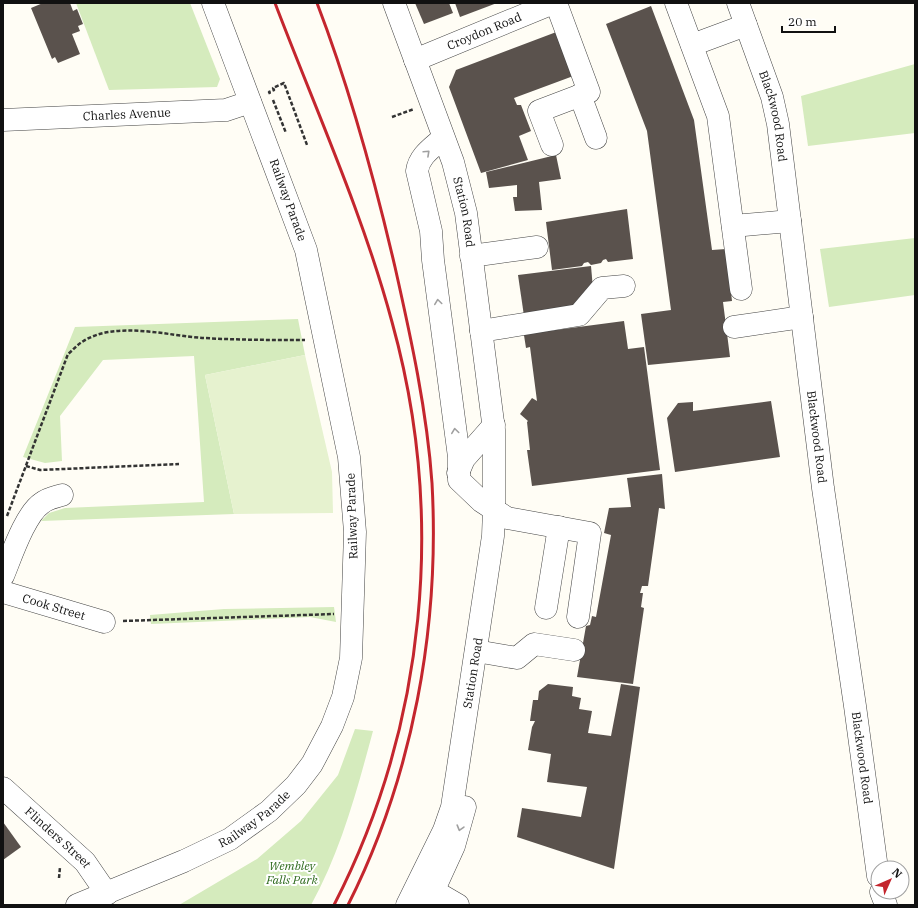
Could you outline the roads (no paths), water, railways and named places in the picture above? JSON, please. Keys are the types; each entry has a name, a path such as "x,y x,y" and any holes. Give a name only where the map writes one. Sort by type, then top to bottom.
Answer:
{"street":[{"name":"Railway Parade","path":"77,905 184,862 230,839 269,810 296,785 315,757 332,726 342,697 351,658 355,532 350,457 306,250 213,3"},
{"name":"Station Road","path":"394,3 458,180 466,213 494,428 506,488 501,513 479,675 461,791 463,816 456,840 420,900"},
{"name":"Croydon Road","path":"415,60 555,3"},
{"path":"552,145 539,111 589,92 555,3"},
{"path":"676,3 718,116 741,289"},
{"name":"Blackwood Road","path":"738,3 772,97 778,124 823,488 876,860"},
{"path":"692,44 746,25"},
{"path":"580,95 596,138"},
{"name":"Charles Avenue","path":"3,120 226,110 250,102"},
{"path":"443,138 422,156 418,164 417,171 431,231 433,260 459,457 458,473 462,483 501,513 590,533 578,617"},
{"path":"733,226 790,220"},
{"path":"472,256 536,247"},
{"path":"481,331 579,315 602,288 624,286"},
{"path":"734,327 802,317"},
{"path":"458,473 464,459 494,428"},
{"path":"3,576 27,521 41,503 62,495"},
{"path":"546,608 559,527"},
{"name":"Cook Street","path":"3,592 104,622"},
{"path":"482,652 517,658 534,644 574,650"},
{"name":"Flinders Street","path":"3,788 85,862 107,894"},
{"path":"420,900 458,905"}],"railway":[{"path":"275,3 338,161 380,282 392,322 409,395 419,470 422,545 418,619 407,693 389,766 365,837 334,905"},
{"path":"317,3 351,101 387,233 418,375 430,456 432,483 433,537 431,592 426,646 417,700 405,753 390,805 371,856 348,905"}],"park label":[{"name":"Wembley Falls Park","path":"292,873"}]}
